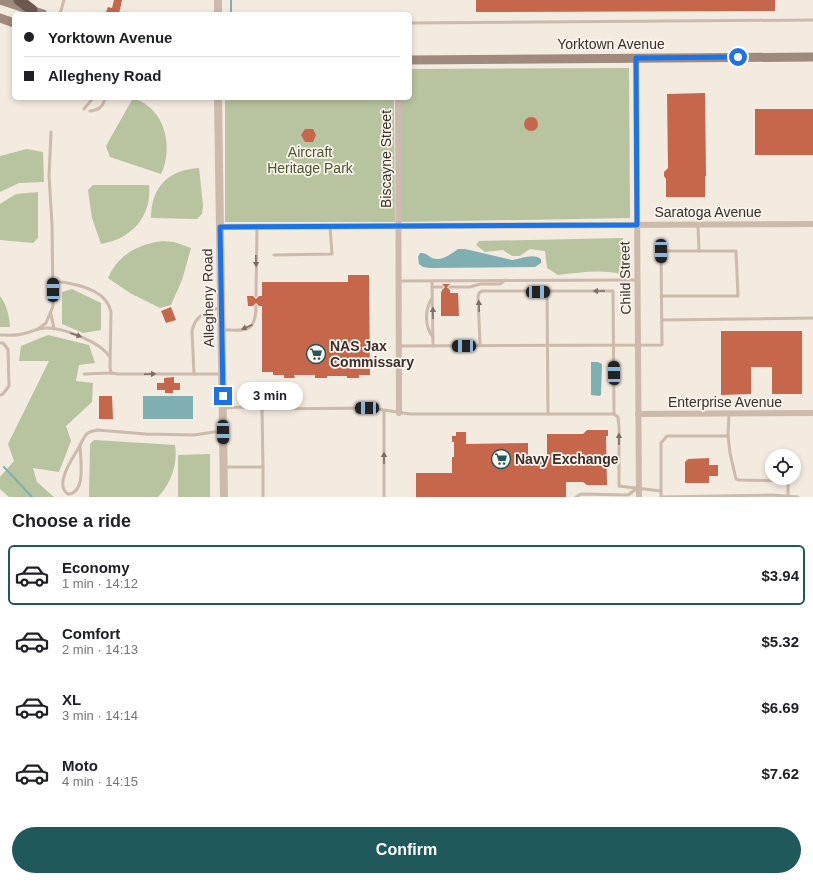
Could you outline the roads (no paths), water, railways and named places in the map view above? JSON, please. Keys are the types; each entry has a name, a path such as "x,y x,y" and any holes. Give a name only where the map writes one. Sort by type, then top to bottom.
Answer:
{"highway":[{"path":"19,0 32,10"}],"main road":[{"path":"0,0 37,12"},
{"path":"0,18 12,22"},
{"name":"Yorktown Avenue","path":"412,60 813,57"}],"street":[{"path":"218,0 218,12"},
{"name":"Child Street","path":"636,58 639,497"},
{"name":"Allegheny Road","path":"218,100 224,497"},
{"name":"Biscayne Street","path":"398,100 399,413"},
{"name":"Saratoga Avenue","path":"220,227 813,224"},
{"name":"Enterprise Avenue","path":"638,414 813,413"}],"lane":[{"path":"61,12 64,0"},
{"path":"412,23 813,20"},
{"path":"84,109 91,100"},
{"path":"90,111 99,109 104,104 105,100"},
{"path":"38,329 46,323 53,306 49,176 51,132"},
{"path":"698,224 699,251"},
{"path":"274,255 332,254 330,226"},
{"path":"256,296 257,227"},
{"path":"399,346 662,345 661,296 661,251 736,251 738,296 661,296"},
{"path":"450,287 500,284 505,280"},
{"path":"399,281 638,280"},
{"path":"53,281 78,285 92,290 107,300 110,312 111,373"},
{"path":"432,281 433,346"},
{"path":"432,287 442,287"},
{"path":"480,345 479,293 482,291 613,291 614,414"},
{"path":"547,292 548,414"},
{"path":"432,297 427,306 427,326 429,333 433,337"},
{"path":"222,330 245,330 250,327 254,324 256,318 256,306"},
{"path":"194,374 192,331 194,325 198,316 211,310 221,308"},
{"path":"51,313 54,329"},
{"path":"662,320 813,318"},
{"path":"0,335 21,335 38,329 54,329 81,336 108,353 110,357"},
{"path":"0,343 3,343 8,349 9,386 3,394 0,395"},
{"path":"84,374 222,374"},
{"path":"223,408 371,408 410,414 614,414 618,417 619,427 619,486 661,491"},
{"path":"262,409 263,497"},
{"path":"384,411 384,497"},
{"path":"729,414 728,436 730,454 736,479 785,481 788,484 788,496"},
{"path":"80,444 80,484 76,491 72,494 68,494 63,489 67,468 80,444 91,431 97,430 146,434 188,435 223,432"},
{"path":"728,436 667,436 661,443 661,497 772,495 798,497"},
{"path":"224,467 262,467"},
{"path":"576,497 581,494 628,494 639,488"}],"water":[{"path":"458,249 465,249 512,260 534,256 541,259 541,263 535,267 430,268 423,267 419,264 418,257 420,253 435,259 439,259 446,257"},
{"path":"591,362 598,362 602,364 600,396 591,395"},
{"path":"143,396 193,396 193,419 143,419"}],"waterway":[{"path":"231,0 231,12"},
{"path":"4,467 32,497"}],"place":[{"name":"NAS Jax Commissary","path":"316,354"},
{"name":"Navy Exchange","path":"501,459"}],"park label":[{"name":"Aircraft Heritage Park","path":"310,160"}]}
